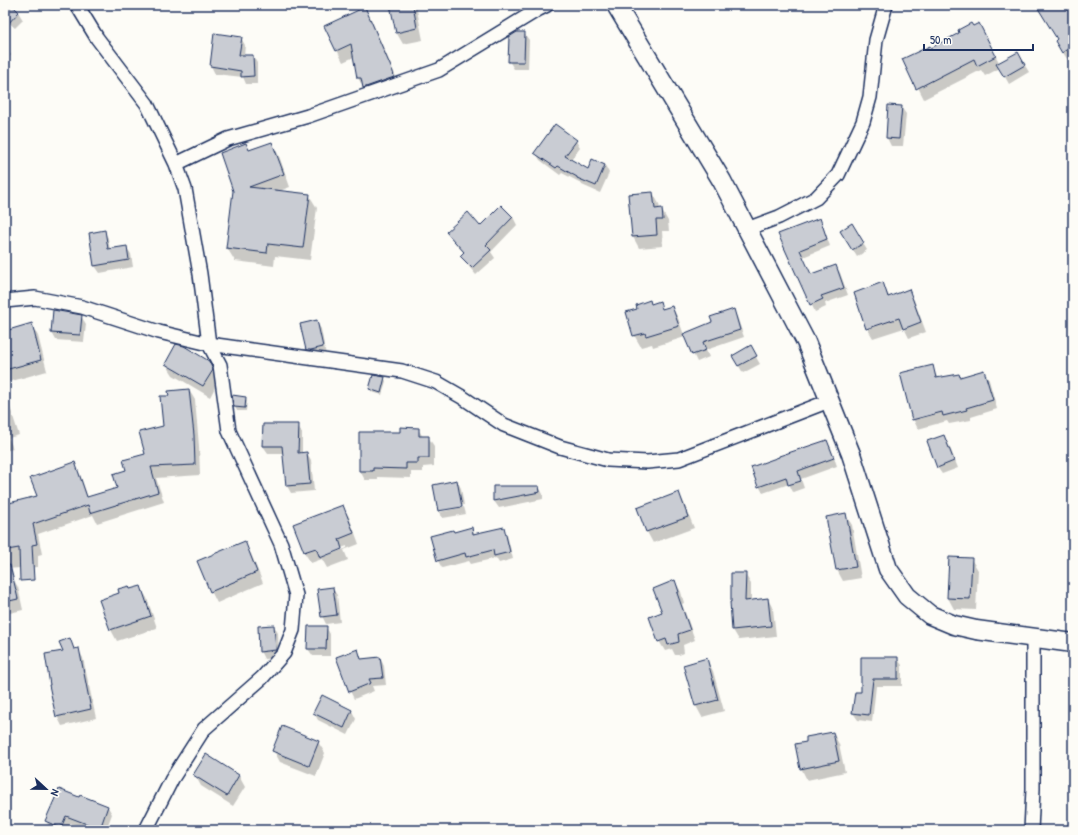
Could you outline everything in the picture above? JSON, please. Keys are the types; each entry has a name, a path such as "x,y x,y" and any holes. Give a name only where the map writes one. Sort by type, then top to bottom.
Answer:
{"main road":[{"path":"616,5 722,182 806,342 851,454 888,569 907,596 930,615 954,625 976,630 1073,643"}],"street":[{"path":"77,5 97,38 147,104 176,164 185,189 200,274 209,344 220,365 229,431 281,544 296,595 293,630 284,653 262,678 204,729 172,779 146,830"},
{"path":"176,164 228,139 308,116 439,70 547,5"},
{"path":"746,229 779,217 816,198 838,175 863,122 870,97 876,40 886,5"},
{"path":"5,301 36,298 82,307 159,332 209,344 402,371 436,382 462,397 504,425 560,447 608,460 646,462 679,459 829,400"},
{"path":"1031,830 1033,789 1033,638"}],"building":[{"path":"5,5 12,5 19,12 5,27"},
{"path":"390,5 413,5 417,28 396,33"},
{"path":"1036,5 1073,5 1073,10 1069,13 1073,20 1073,45 1062,53 1055,41 1057,39"},
{"path":"365,7 394,77 363,88 361,78 357,78 351,44 336,51 324,26"},
{"path":"971,23 973,26 979,23 996,56 977,66 974,59 916,89 902,59 930,46 931,48 959,33 958,30"},
{"path":"517,32 525,32 524,62 508,62 509,37"},
{"path":"214,33 242,37 239,55 253,55 254,76 241,77 241,71 210,66"},
{"path":"1018,52 1025,65 1004,77 996,64"},
{"path":"888,105 902,106 899,139 886,138"},
{"path":"555,124 577,140 565,156 588,169 592,159 605,165 596,186 577,178 558,166 556,168 534,153"},
{"path":"272,142 284,174 249,187 310,194 303,248 268,244 267,253 226,248 233,191 220,153 246,143 249,150"},
{"path":"653,192 655,209 662,208 663,220 656,220 657,235 632,237 628,194"},
{"path":"501,205 513,217 486,245 491,250 472,268 460,256 464,252 446,232 468,212 480,226"},
{"path":"820,218 827,239 800,250 811,274 836,265 844,288 821,296 823,299 810,305 778,234"},
{"path":"852,223 864,243 852,250 840,231"},
{"path":"105,230 108,249 127,246 129,260 94,266 89,233"},
{"path":"883,282 888,297 909,289 921,322 903,329 899,318 866,329 854,293"},
{"path":"650,300 651,304 660,301 662,309 672,306 679,326 646,336 645,333 633,336 626,312 637,309 636,305"},
{"path":"734,309 740,330 703,342 706,350 692,355 683,334 712,322 710,317"},
{"path":"53,310 82,315 80,335 51,333"},
{"path":"317,320 323,347 306,350 300,324"},
{"path":"32,323 41,360 5,370 5,331"},
{"path":"176,344 184,346 209,361 213,370 203,386 165,364"},
{"path":"751,345 757,356 738,366 732,356"},
{"path":"933,365 936,378 959,374 960,377 984,370 993,400 966,408 967,410 943,416 942,412 912,420 900,373"},
{"path":"373,375 385,377 381,393 369,389"},
{"path":"189,389 194,435 195,465 151,467 158,492 90,513 88,505 33,524 37,544 32,545 34,580 20,581 19,548 7,550 5,543 5,504 37,496 30,478 75,462 87,497 117,488 113,474 126,470 123,460 145,454 139,432 163,426 160,396 169,396 168,391"},
{"path":"232,395 246,397 245,408 234,407"},
{"path":"263,424 299,424 298,453 307,452 310,484 286,486 282,446 262,446"},
{"path":"400,427 419,428 419,436 429,436 429,458 418,458 418,463 406,463 406,469 373,468 373,471 359,471 359,432 400,432"},
{"path":"944,435 954,461 937,468 927,441"},
{"path":"827,440 834,458 798,471 801,481 788,485 786,477 758,487 751,467"},
{"path":"457,480 462,507 438,511 433,485"},
{"path":"493,486 539,486 540,492 493,501"},
{"path":"679,492 688,517 646,532 637,508"},
{"path":"343,505 354,533 339,539 342,549 320,558 316,548 304,552 293,524"},
{"path":"846,513 856,567 836,570 826,517"},
{"path":"472,527 473,534 504,527 510,552 494,556 493,550 466,557 465,553 437,561 430,536"},
{"path":"245,541 257,572 210,592 197,561"},
{"path":"949,557 972,558 970,599 947,598"},
{"path":"10,565 18,599 5,602 5,566"},
{"path":"731,573 746,573 745,601 768,598 771,626 732,630 730,602"},
{"path":"675,580 679,592 677,593 690,630 678,634 679,642 668,645 666,639 658,642 649,617 662,612 653,589"},
{"path":"129,586 130,589 141,586 151,616 110,630 99,600 119,593 118,589"},
{"path":"333,587 337,615 321,617 317,589"},
{"path":"274,625 276,650 259,652 258,626"},
{"path":"308,626 327,626 326,649 307,649"},
{"path":"70,638 74,649 79,648 91,709 56,717 49,685 45,654 63,651 59,642"},
{"path":"358,649 361,659 380,657 383,678 369,679 371,683 349,692 336,657"},
{"path":"861,657 898,657 898,679 873,679 869,715 852,713 855,692 861,692"},
{"path":"707,658 718,700 695,706 683,665"},
{"path":"322,695 352,710 344,728 313,713"},
{"path":"282,726 319,741 309,766 272,751"},
{"path":"833,732 839,761 800,769 795,744 806,742 806,737"},
{"path":"206,754 239,775 227,796 193,775"},
{"path":"59,789 79,797 80,795 108,806 100,829 66,816 61,828 45,821"}]}
